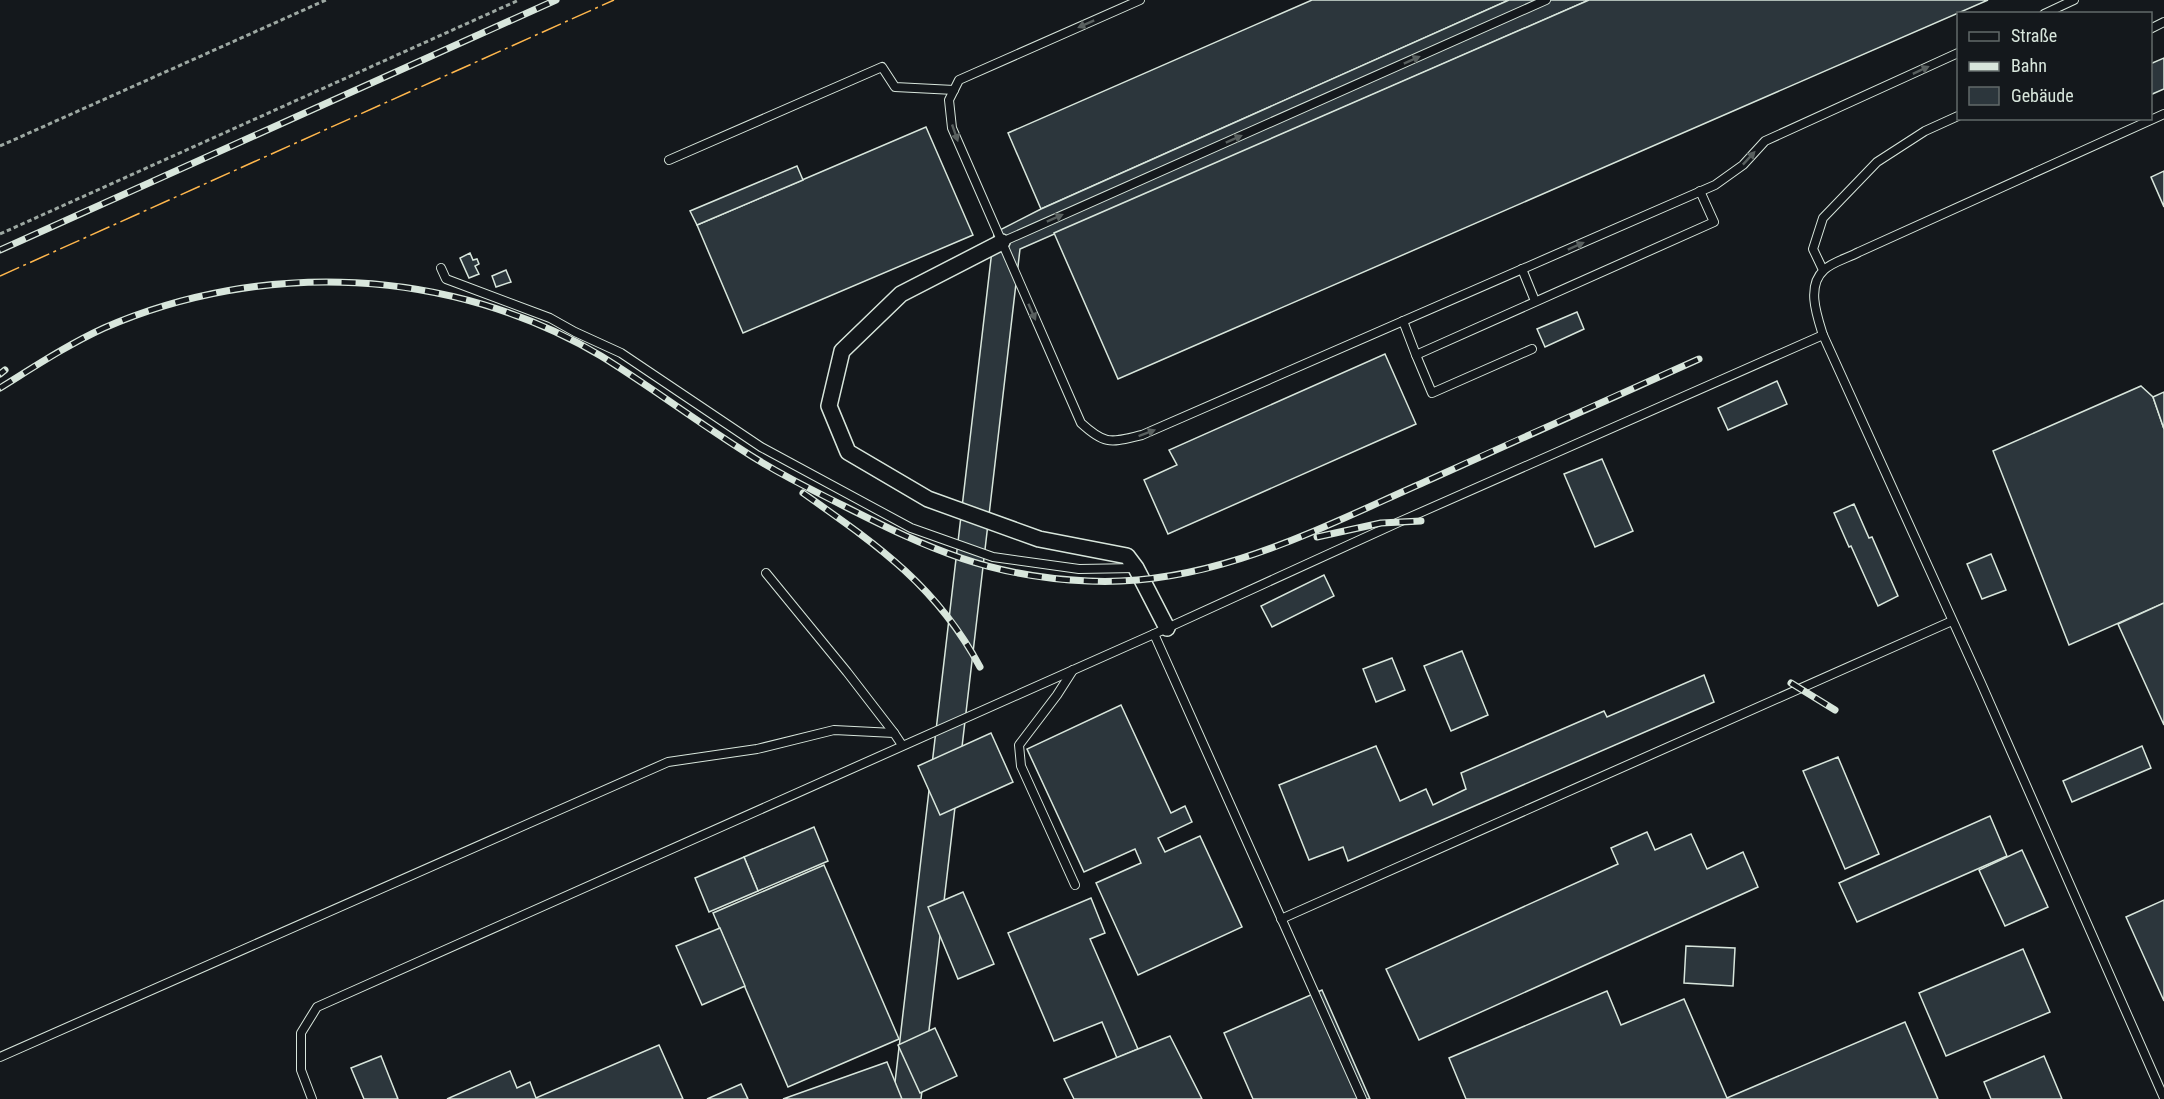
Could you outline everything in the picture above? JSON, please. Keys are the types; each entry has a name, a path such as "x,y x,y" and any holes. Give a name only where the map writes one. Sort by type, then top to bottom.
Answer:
{"street":[{"path":"1002,242 902,294 842,351 829,406 848,452 928,499 1039,539 1127,556 1137,568 1160,631"}],"lane":[{"path":"1140,0 959,80 949,100 952,128 1081,423 1097,438 1114,441 1142,435 1715,185 1743,165 1765,141 1957,54"},
{"path":"1002,242 1546,0"},
{"path":"2048,12 2074,0"},
{"path":"669,160 882,67 895,87 954,90"},
{"path":"1823,270 1813,249 1823,218 1877,162 1925,131 1957,117"},
{"path":"2151,120 1823,270 1815,286 1815,308 1823,335 1986,694 2164,1098"},
{"path":"1416,355 1714,222 1700,191"},
{"path":"441,268 446,279 550,318 621,353 761,447 911,528 993,557 1079,569 1137,568"},
{"path":"1522,269 1535,301"},
{"path":"1403,321 1432,393 1532,349"},
{"path":"312,1099 301,1070 301,1033 317,1007 1399,522 1823,335"},
{"path":"766,573 847,672 902,745"},
{"path":"1281,919 1952,621"},
{"path":"1160,631 1281,919 1362,1099"},
{"path":"1074,669 1058,695 1019,745 1021,766 1075,885"},
{"path":"0,1057 668,762 757,749 834,730 894,733"}],"path":[{"path":"0,146 326,0"},
{"path":"0,234 519,0"}],"building":[{"path":"1312,0 1509,0 1041,209 1008,133"},
{"path":"1509,0 1589,0 1020,249 921,1099 891,1099 895,1082 994,233 1041,209"},
{"path":"1589,0 1988,0 1118,379 1054,233"},
{"path":"2164,58 2164,89 2152,94 2152,63"},
{"path":"926,127 973,235 743,333 697,225"},
{"path":"797,166 803,180 697,225 690,211"},
{"path":"2164,171 2164,207 2151,177"},
{"path":"470,253 473,260 477,259 479,264 475,266 479,274 469,278 460,258"},
{"path":"506,270 511,282 496,287 492,276"},
{"path":"1577,312 1584,329 1545,347 1537,329"},
{"path":"1385,354 1416,424 1168,534 1144,480 1177,465 1169,450"},
{"path":"1777,381 1787,404 1728,430 1718,408"},
{"path":"2141,386 2153,397 2164,429 2164,603 2069,645 1993,451"},
{"path":"2164,392 2164,429 2153,397"},
{"path":"1602,459 1633,531 1595,547 1564,474"},
{"path":"1854,504 1869,538 1872,537 1898,596 1878,606 1834,513"},
{"path":"1991,554 2006,590 1982,599 1967,564"},
{"path":"1324,575 1334,596 1272,627 1261,606"},
{"path":"2164,603 2164,725 2118,624"},
{"path":"1462,651 1488,715 1451,731 1424,666"},
{"path":"1392,658 1405,690 1376,702 1363,669"},
{"path":"1704,675 1714,702 1348,861 1343,847 1309,860 1279,785 1376,746 1400,801 1426,789 1433,805 1466,789 1461,773 1604,711 1607,717"},
{"path":"1121,705 1171,813 1185,806 1192,822 1158,838 1165,852 1200,836 1242,927 1138,975 1096,883 1141,863 1135,849 1084,872 1027,749"},
{"path":"991,733 1013,782 940,815 918,766"},
{"path":"2142,746 2151,768 2072,802 2063,781"},
{"path":"1838,757 1879,854 1845,869 1803,771"},
{"path":"1990,816 2007,856 1857,922 1839,883"},
{"path":"814,827 828,861 758,891 744,857"},
{"path":"1647,832 1655,850 1691,834 1707,869 1743,852 1758,887 1419,1040 1386,969 1618,864 1611,848"},
{"path":"2022,850 2048,907 2005,926 1979,870"},
{"path":"744,857 758,891 709,912 695,878"},
{"path":"824,865 899,1039 788,1087 713,913"},
{"path":"963,892 994,964 958,979 928,907"},
{"path":"1091,898 1105,933 1090,939 1138,1049 1117,1058 1102,1022 1054,1041 1008,933"},
{"path":"2164,900 2164,1001 2126,917"},
{"path":"720,928 745,986 702,1005 676,946"},
{"path":"1686,946 1735,948 1733,986 1684,983"},
{"path":"2023,949 2050,1012 1946,1056 1919,993"},
{"path":"1322,990 1370,1099 1253,1099 1224,1033"},
{"path":"1607,991 1621,1025 1684,999 1727,1098 1905,1022 1938,1099 1466,1099 1449,1058"},
{"path":"935,1028 957,1076 920,1093 898,1045"},
{"path":"1170,1036 1202,1099 1074,1099 1064,1079"},
{"path":"659,1045 683,1099 447,1099 510,1071 517,1088 530,1082 536,1098"},
{"path":"381,1056 398,1099 364,1099 351,1068"},
{"path":"2044,1056 2062,1099 1991,1099 1984,1082"},
{"path":"887,1062 902,1099 783,1099"},
{"path":"741,1084 748,1099 707,1099"}],"railway":[{"path":"0,250 556,0"},
{"path":"0,388 104,328 165,306 227,291 291,283 356,283 420,290 483,304 543,326 601,356 777,471 933,548 990,567 1020,574 1088,581 1133,580 1178,574 1264,551 1347,517 1699,359"},
{"path":"0,374 5,370"},
{"path":"803,493 880,549 903,569 944,613 963,638 980,667"},
{"path":"1317,537 1381,523 1421,521"},
{"path":"1791,683 1835,710"}],"power":[{"path":"0,276 614,0"}]}
